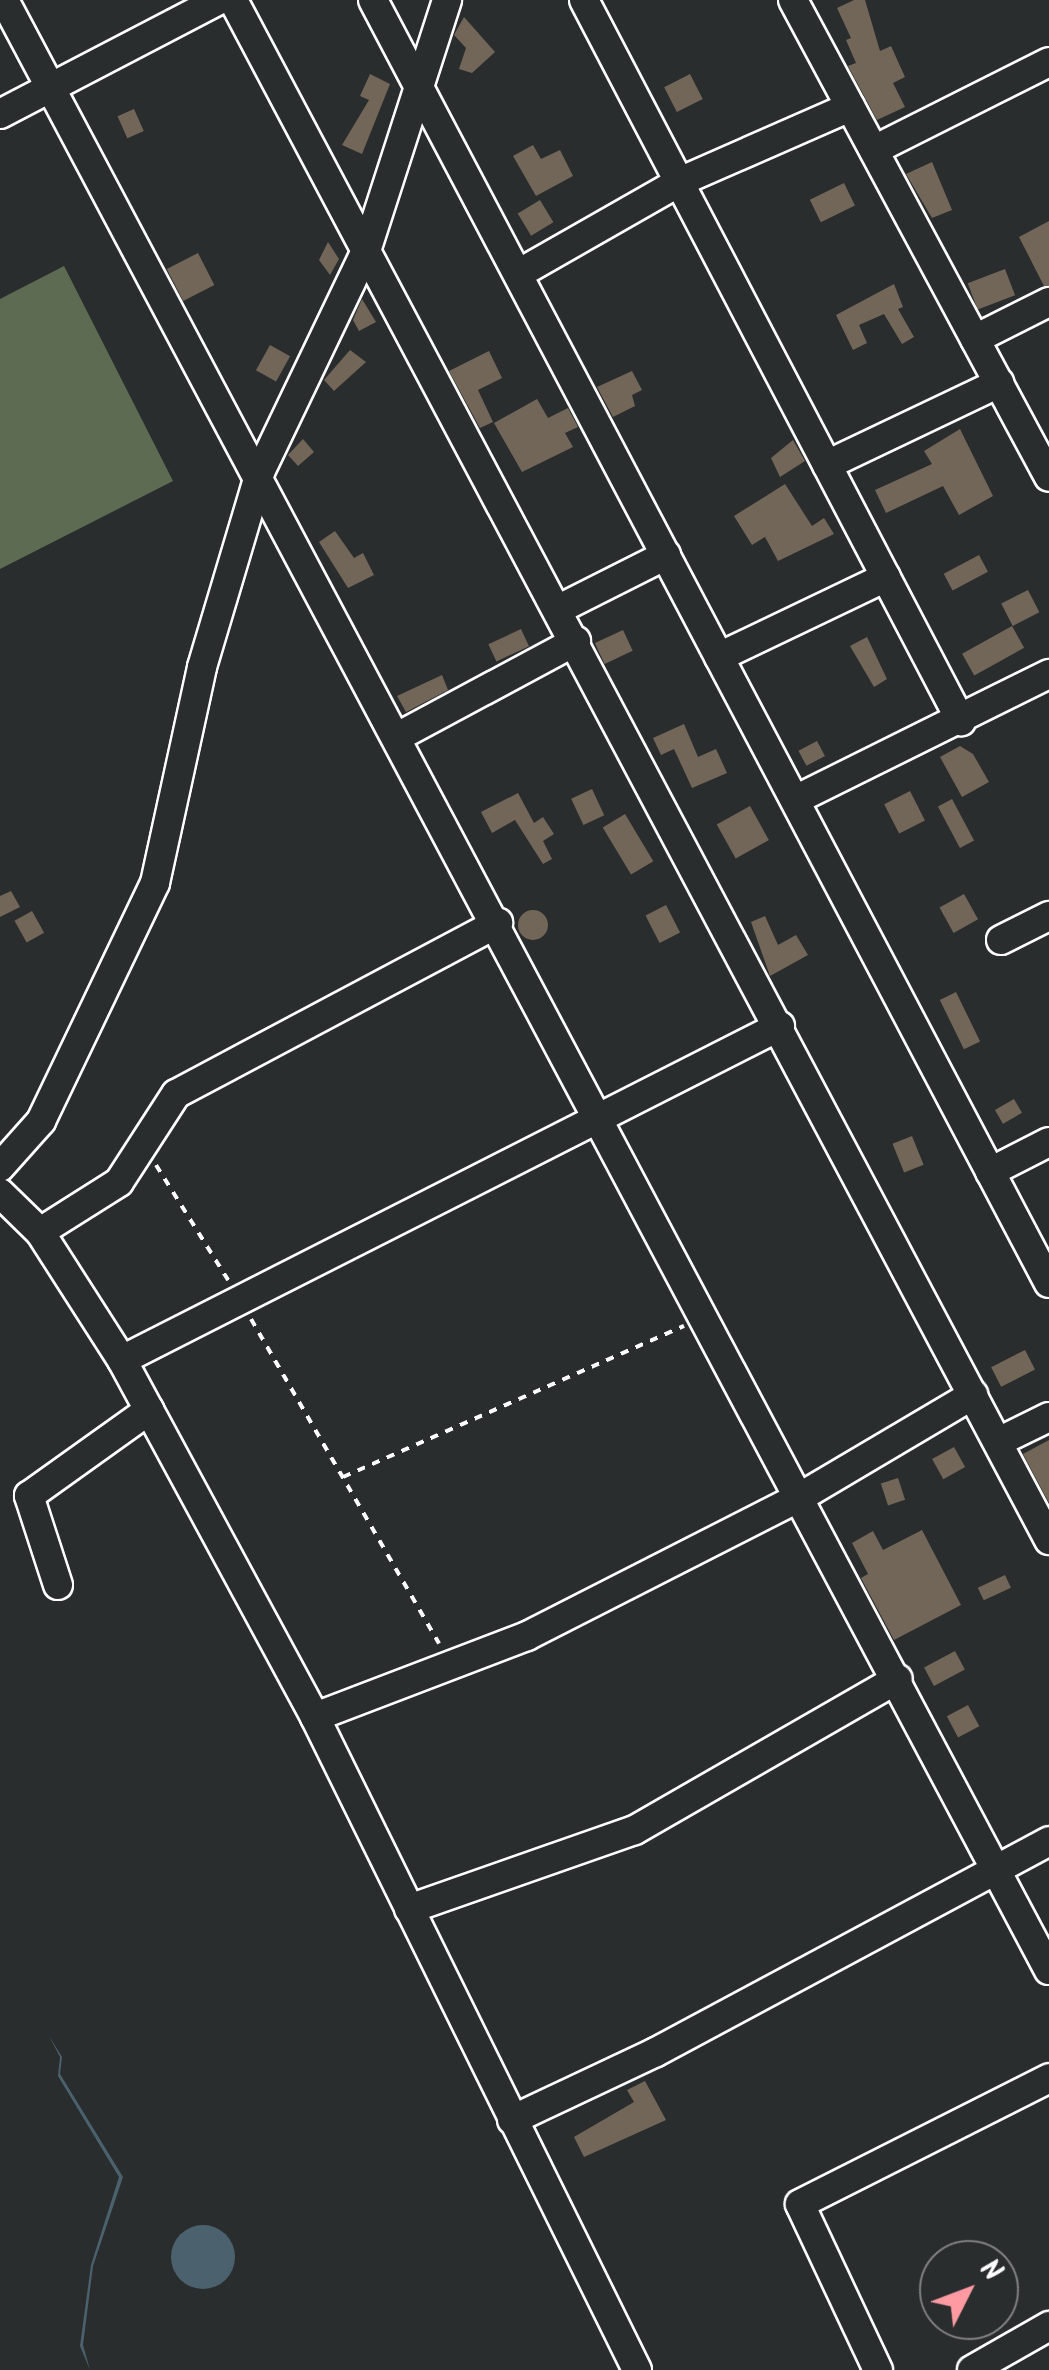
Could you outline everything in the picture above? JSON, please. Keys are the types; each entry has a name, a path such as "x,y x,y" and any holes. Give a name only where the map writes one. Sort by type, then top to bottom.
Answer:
{"street":[{"path":"4,0 260,472 1049,1970"},
{"path":"0,114 219,0"},
{"path":"233,0 1049,1540"},
{"path":"374,0 1049,1283"},
{"path":"0,1168 41,1121 155,884 202,667 260,472 366,251 421,91 447,0"},
{"path":"584,0 960,721"},
{"path":"793,0 1049,477"},
{"path":"874,150 1049,62"},
{"path":"518,274 679,182 850,107"},
{"path":"975,339 1049,302"},
{"path":"826,464 999,383"},
{"path":"559,609 666,555"},
{"path":"719,656 886,577"},
{"path":"399,736 576,641"},
{"path":"795,800 1049,674"},
{"path":"1001,940 1049,916"},
{"path":"40,1232 120,1182 145,1149 156,1116 176,1094 498,923"},
{"path":"122,1360 780,1026"},
{"path":"990,1172 1049,1142"},
{"path":"0,1193 40,1232 122,1360 315,1716 637,2370"},
{"path":"315,1716 527,1636 802,1496 973,1395"},
{"path":"58,1584 30,1496 149,1410"},
{"path":"998,1442 1049,1417"},
{"path":"409,1909 635,1830 898,1678"},
{"path":"512,2120 656,2052 1049,1841"},
{"path":"878,2370 800,2204 1049,2078"},
{"path":"972,2370 1049,2326"}],"path":[{"path":"145,1149 240,1300 452,1665"},
{"path":"343,1478 707,1316"}],"green space":[{"path":"64,266 173,481 0,569 0,299"}],"water":[{"path":"49,2036 62,2057 60,2074 123,2177 93,2266 83,2345 90,2370 80,2346 91,2265 119,2177 58,2076 60,2057"},
{"path":"203,2225 226,2234 235,2257 226,2280 203,2289 180,2280 171,2257 180,2234"}],"building":[{"path":"854,0 865,0 880,51 891,46 905,77 893,83 905,107 877,120 848,66 856,63 846,40 851,38 837,8"},
{"path":"464,17 495,52 472,73 459,69 466,48 454,35"},
{"path":"370,74 390,84 362,154 342,145 369,100 360,96"},
{"path":"690,74 703,99 677,112 664,87"},
{"path":"134,109 144,131 127,138 118,116"},
{"path":"533,145 541,159 560,150 573,176 536,196 513,156"},
{"path":"932,162 952,210 932,218 906,174"},
{"path":"844,183 855,205 821,222 810,200"},
{"path":"540,200 553,222 531,236 518,213"},
{"path":"1049,221 1049,285 1044,286 1019,237"},
{"path":"328,242 339,259 330,275 319,260"},
{"path":"198,253 214,285 183,301 167,269"},
{"path":"1005,269 1015,295 978,309 968,283"},
{"path":"894,284 903,307 898,309 914,337 902,344 884,314 859,325 867,343 853,350 836,315"},
{"path":"362,299 376,322 359,331 353,320"},
{"path":"270,345 290,356 276,382 256,370"},
{"path":"350,350 366,362 334,391 324,380"},
{"path":"489,351 502,378 478,390 493,422 480,428 449,371"},
{"path":"632,371 642,390 632,395 635,406 613,417 597,387"},
{"path":"537,399 548,418 568,408 578,427 565,433 573,447 522,472 494,423"},
{"path":"960,429 993,496 959,515 943,486 886,513 875,490 932,464 924,451"},
{"path":"303,439 314,452 298,466 288,455"},
{"path":"793,440 805,461 780,477 771,458"},
{"path":"785,484 812,526 824,518 834,534 778,561 765,537 752,545 734,516"},
{"path":"335,531 354,558 363,553 374,575 348,588 319,542"},
{"path":"979,555 988,572 953,591 944,574"},
{"path":"1028,590 1039,612 1013,626 1001,604"},
{"path":"1012,626 1024,648 974,675 962,654"},
{"path":"521,629 529,646 496,661 488,644"},
{"path":"623,630 633,651 605,664 595,643"},
{"path":"867,637 887,679 874,687 850,646"},
{"path":"442,675 448,690 406,712 397,696"},
{"path":"684,724 698,757 716,749 727,773 692,788 674,749 661,755 653,738"},
{"path":"817,741 825,756 806,766 798,751"},
{"path":"960,746 973,754 989,782 962,797 940,757"},
{"path":"592,789 604,815 583,825 571,799"},
{"path":"910,791 925,820 899,834 884,804"},
{"path":"518,793 534,823 543,817 554,834 543,841 552,859 543,864 515,820 492,833 481,812"},
{"path":"952,799 974,840 960,848 938,807"},
{"path":"750,806 769,840 736,859 717,824"},
{"path":"625,814 653,861 631,875 603,827"},
{"path":"11,891 20,907 0,917 0,896"},
{"path":"964,894 978,919 954,933 940,908"},
{"path":"666,905 680,933 660,943 646,915"},
{"path":"533,910 544,914 548,925 544,936 533,940 522,936 518,925 522,914"},
{"path":"32,911 44,933 27,943 15,921"},
{"path":"765,916 778,945 796,935 808,955 770,976 751,922"},
{"path":"956,992 980,1041 964,1049 940,1000"},
{"path":"1014,1099 1022,1113 1003,1124 995,1110"},
{"path":"912,1136 924,1165 904,1173 893,1144"},
{"path":"1025,1350 1035,1370 1001,1387 991,1367"},
{"path":"1049,1440 1049,1503 1023,1454"},
{"path":"954,1447 965,1467 943,1479 932,1459"},
{"path":"898,1478 905,1500 888,1505 881,1484"},
{"path":"922,1530 961,1605 894,1640 861,1578 868,1574 852,1543 873,1531 883,1550"},
{"path":"1005,1575 1011,1588 984,1600 978,1588"},
{"path":"955,1651 965,1670 934,1686 924,1667"},
{"path":"968,1705 979,1726 958,1737 947,1716"},
{"path":"645,2081 666,2120 584,2157 574,2137 634,2102 627,2090"}]}
